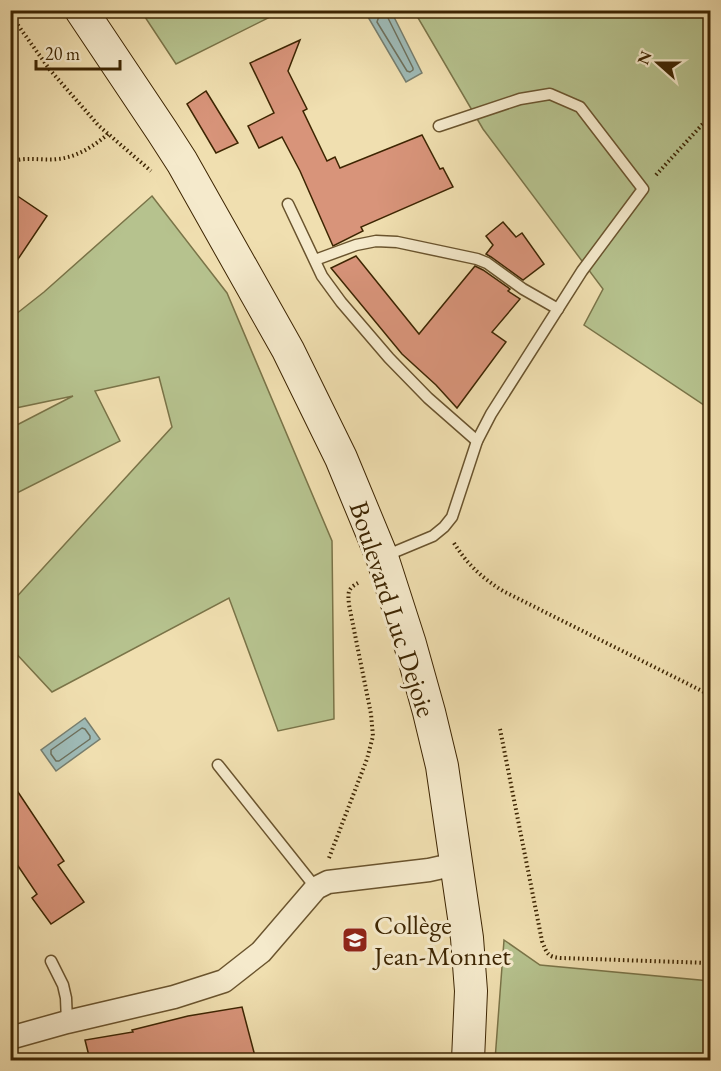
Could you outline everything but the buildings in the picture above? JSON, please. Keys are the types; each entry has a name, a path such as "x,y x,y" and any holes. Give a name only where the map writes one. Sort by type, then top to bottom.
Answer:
{"main road":[{"name":"Boulevard Luc Dejoie","path":"81,10 182,162 288,350 341,458 382,557 410,644 442,766 467,938 471,991 468,1060"},
{"name":"Boulevard Luc Dejoie","path":"98,10 162,131"}],"street":[{"path":"10,1038 174,997 224,981 261,952 322,885 456,864"}],"lane":[{"path":"382,557 433,536 452,517 477,441 491,414 582,271 643,189 580,107 550,94 520,99 439,126"},
{"path":"288,204 322,276 341,302 389,358 428,398 477,441"},
{"path":"315,260 356,245 376,241 397,242 487,263 523,289 558,309"},
{"path":"218,765 322,885"},
{"path":"51,961 63,985 67,1022"}],"path":[{"path":"10,14 50,70 99,126 154,174"},
{"path":"643,189 711,116"},
{"path":"10,162 20,159 57,160 75,155 96,144 108,134"},
{"path":"444,527 462,556 487,581 711,695"},
{"path":"357,577 362,593"},
{"path":"322,885 327,862 367,759 373,736 371,714 349,605 348,594 351,586 358,583"},
{"path":"500,729 542,941 547,954 553,958 711,963"}],"green space":[{"path":"141,11 282,11 176,64"},
{"path":"414,11 710,11 710,409 584,325 603,289 483,129"},
{"path":"152,196 227,293 332,541 334,719 278,731 229,598 52,692 11,648 11,603 172,427 159,377 95,391 120,441 11,496 11,428 73,396 11,409 11,318 44,292"},
{"path":"504,940 540,965 710,981 710,1060 495,1060"}],"water":[{"path":"379,11 391,11 422,73 406,82 368,17"},
{"path":"85,718 100,739 56,771 41,750"}],"place":[{"name":"Collège Jean-Monnet","path":"355,940"}]}
